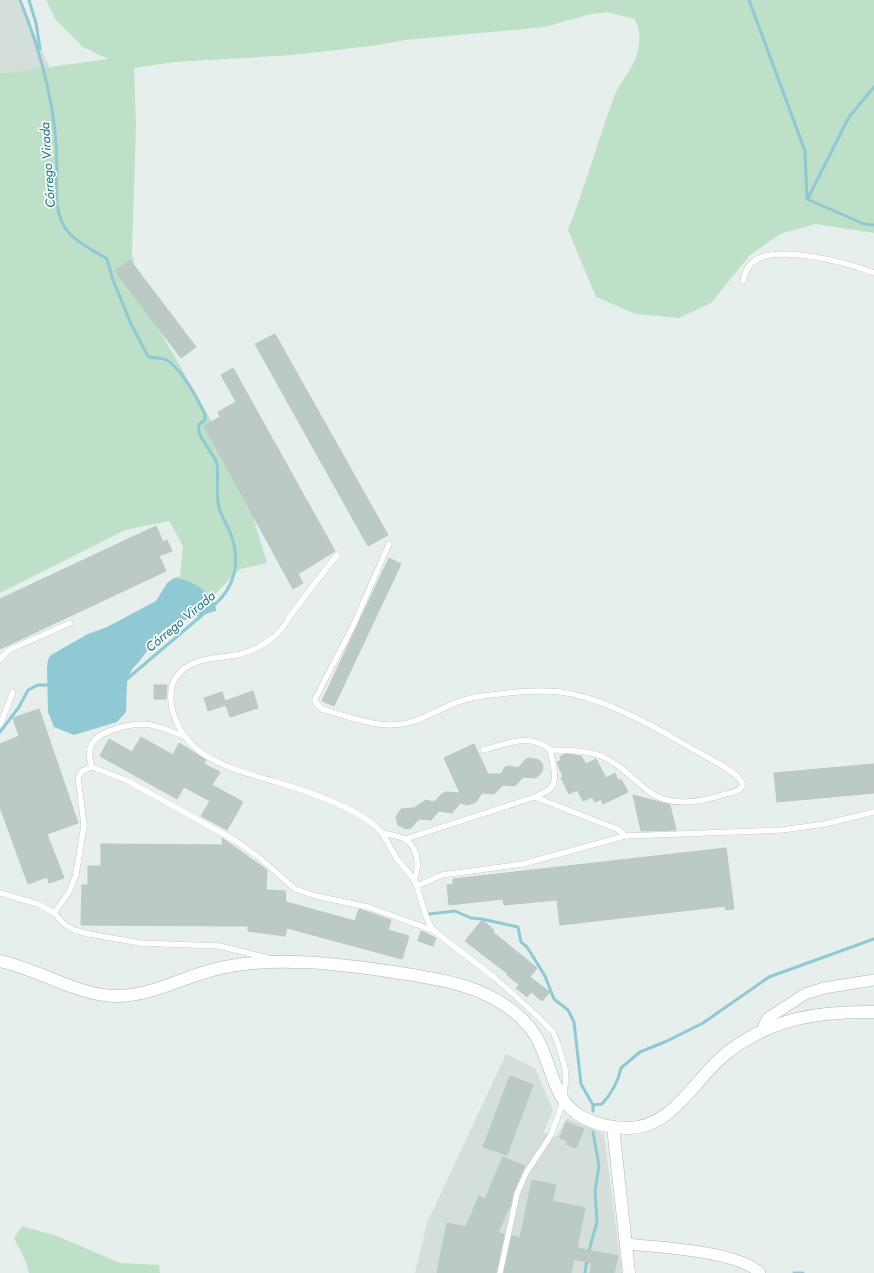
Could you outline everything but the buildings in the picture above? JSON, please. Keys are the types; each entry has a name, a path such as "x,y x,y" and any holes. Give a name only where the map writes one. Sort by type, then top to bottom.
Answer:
{"street":[{"path":"0,962 22,966 80,989 100,995 114,996 145,993 222,968 246,963 292,963 363,968 430,977 457,983 480,991 518,1016 535,1033 563,1102 582,1118 593,1123 613,1127 644,1126 661,1119 675,1108 716,1062 729,1051 761,1032 809,1015 831,1012 874,1012"},
{"path":"761,1032 768,1018 805,994 824,988 874,980"},
{"path":"613,1127 629,1273"},
{"path":"626,1244 720,1256 750,1265 760,1273"}],"lane":[{"path":"743,281 748,267 753,261 773,255 784,254 838,262 874,273"},
{"path":"389,544 353,626 316,699 315,702 322,709 384,725 397,725 411,723 464,700 476,697 524,691 562,692 612,707 667,734 729,771 741,780 743,784 740,789 718,796 680,802 664,799 652,794 618,765 601,756 578,750 550,750 536,740 525,740 484,750"},
{"path":"337,555 292,613 282,629 272,639 242,654 195,662 183,669 176,677 172,686 170,700 178,726 186,737 203,754 220,764 318,796 365,818 383,833 397,858 414,879 423,910 432,930"},
{"path":"0,659 9,650 70,623"},
{"path":"0,725 13,692"},
{"path":"92,767 90,746 94,740 119,728 144,724 156,726 186,737"},
{"path":"383,833 405,839 535,797 551,788 553,783 553,765 550,750"},
{"path":"54,913 69,892 76,875 84,825 78,778 82,771 92,767 128,781 236,841 261,859 295,890 368,907 432,930 495,978 534,1013 552,1032 558,1044 565,1068 566,1078 563,1102 551,1135 526,1173 517,1194 500,1273"},
{"path":"535,797 620,830 625,836"},
{"path":"417,886 442,875 522,864 625,836 782,830 825,824 874,812"},
{"path":"405,839 415,852 418,865 414,879"},
{"path":"0,892 27,900 54,913 64,924 74,930 113,940 140,943 219,946 292,963"}],"shaded area":[{"path":"0,0 18,0 57,82 0,112"},
{"path":"506,1054 535,1068 553,1110 544,1132 556,1137 567,1118 604,1134 622,1273 415,1273 427,1223"}],"green space":[{"path":"46,0 874,0 874,233 815,224 780,234 750,255 711,303 679,318 636,314 596,297 568,230 614,97 635,60 639,40 639,32 635,19 606,12 587,15 545,27 405,40 378,45 293,55 175,62 134,68 136,123 132,253 139,294 213,424 242,480 267,563 240,569 212,597 200,587 189,581 174,578 180,576 183,546 169,521 125,530 0,593 0,74 108,59 83,47 55,19"},
{"path":"22,1226 57,1236 120,1263 159,1265 160,1273 29,1273 26,1262 14,1238"}],"water":[{"path":"174,578 187,580 201,588 212,599 216,611 174,623 162,631 132,669 127,682 126,712 117,722 74,735 54,727 48,712 47,667 48,659 51,655 88,634 107,627 156,601 167,583"}],"waterway":[{"name":"Córrego Virada","path":"20,0 35,41 47,83 56,147 56,194 58,211 64,226 69,233 82,244 107,259 113,280 131,324 148,356 152,358 164,359 177,369 194,393 205,415 205,420 199,425 199,430 202,439 213,455 217,464 217,490 220,511 231,535 236,555 236,565 231,583 213,606"},
{"path":"29,0 36,23 40,49"},
{"path":"749,0 805,151 807,199"},
{"path":"808,198 849,117 874,87"},
{"path":"807,199 864,224 874,225"},
{"name":"Córrego Virada","path":"127,679 207,611"},
{"path":"0,732 19,707 28,690 38,685 52,685"},
{"name":"Córrego Virada","path":"429,914 455,911 471,918 518,927 521,942 527,947 545,976 554,999 568,1010 574,1022 581,1084 593,1105 593,1111"},
{"path":"593,1105 602,1104 614,1088 621,1068 640,1052 667,1041 703,1023 769,977 874,939"},
{"name":"Córrego Virada","path":"588,1254 597,1222 595,1191 599,1166 593,1132"},
{"name":"Córrego Virada","path":"585,1273 587,1259"},
{"path":"794,1273 803,1273"}]}
